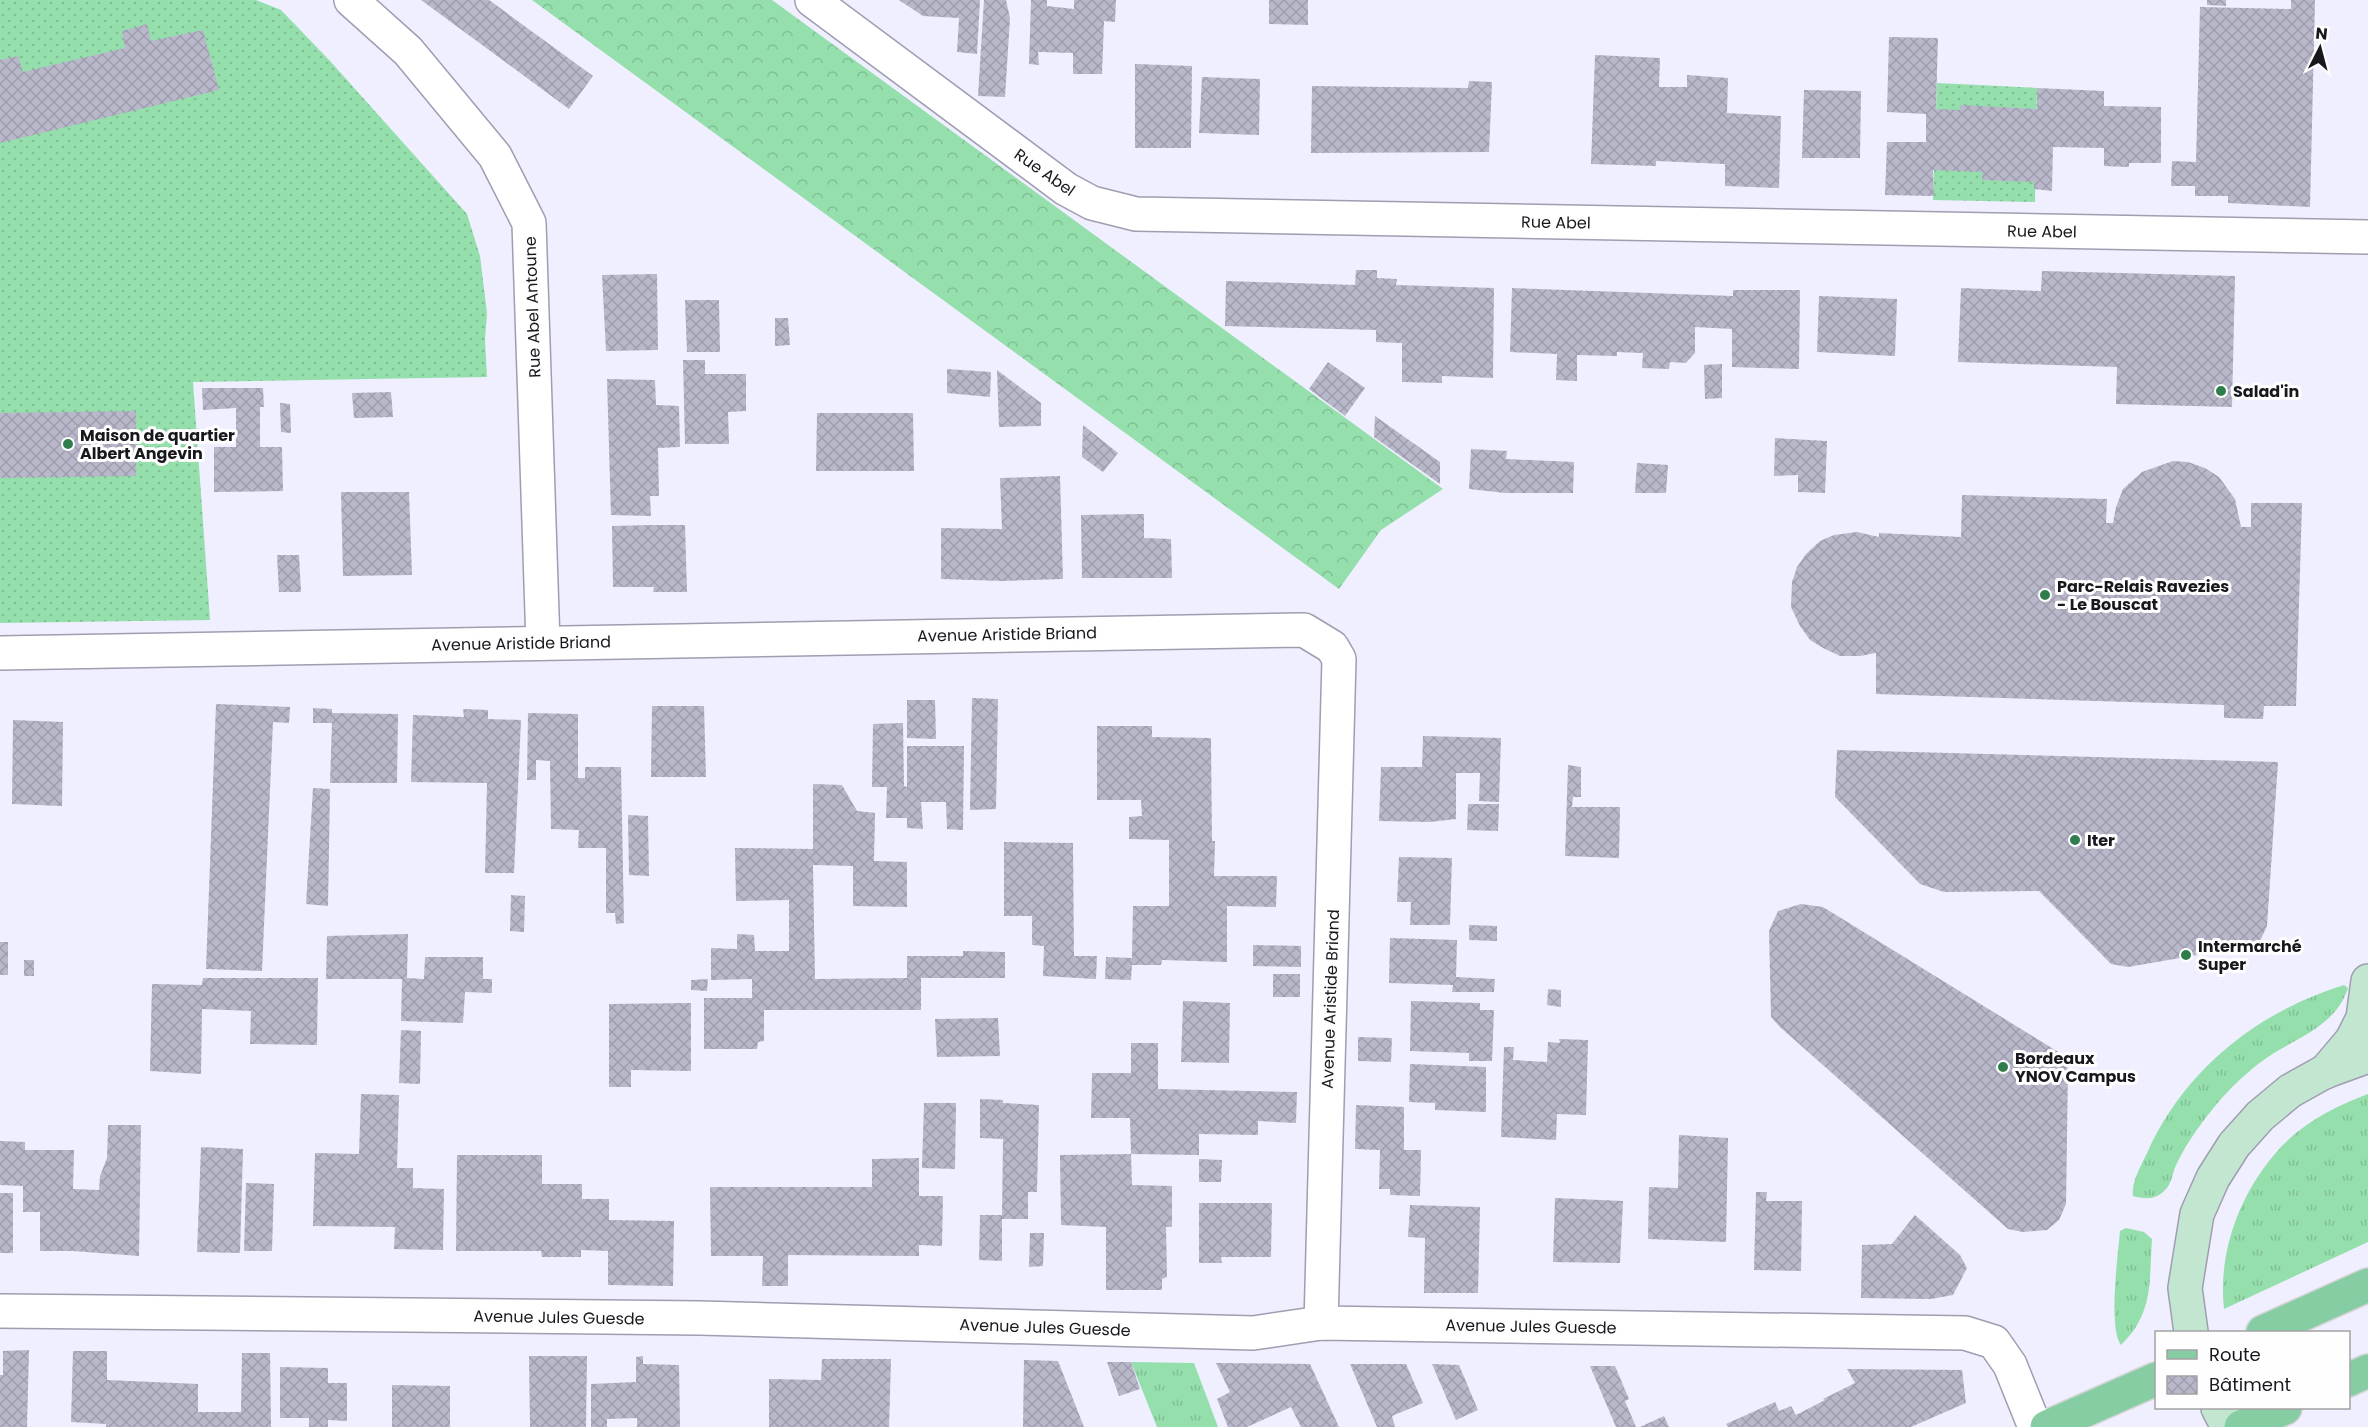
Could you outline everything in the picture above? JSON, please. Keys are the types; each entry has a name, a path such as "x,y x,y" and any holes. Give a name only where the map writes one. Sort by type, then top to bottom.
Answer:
{"main road":[{"path":"2324,1072 2352,1040 2362,1018 2368,981"},
{"path":"2191,1331 2185,1288 2198,1214 2213,1178 2234,1145 2260,1116 2290,1091 2324,1072 2368,1056"},
{"path":"2265,1331 2368,1285"},
{"path":"2350,1380 2368,1371"},
{"path":"2047,1427 2155,1380"},
{"path":"2219,1409 2228,1427"},
{"path":"2241,1427 2281,1409"}],"street":[{"name":"Rue Abel Antoune","path":"351,0 408,51 495,156 529,223 543,643"},
{"name":"Rue Abel","path":"812,0 1066,189 1092,203 1136,214 2368,237"},
{"name":"Avenue Aristide Briand","path":"0,653 1304,630 1332,647 1339,659 1321,1323"},
{"name":"Avenue Jules Guesde","path":"0,1311 700,1318 1253,1333 1321,1323 1965,1333 1994,1342 2010,1365 2035,1427"}],"green space":[{"path":"0,0 256,0 281,10 330,61 467,214 480,256 487,313 485,340 487,377 193,382 210,620 0,623"},
{"path":"532,0 772,0 1443,489 1381,530 1339,589"},
{"path":"1937,83 2037,88 2035,202 1933,200"},
{"path":"2344,985 2348,988 2336,1011 2307,1034 2260,1063 2221,1099 2186,1146 2170,1182 2160,1195 2152,1198 2133,1196 2137,1174 2163,1123 2181,1096 2203,1070 2253,1028 2282,1011"},
{"path":"2368,1094 2368,1242 2224,1309 2225,1262 2230,1239 2237,1217 2259,1175 2289,1139 2316,1118"},
{"path":"2126,1228 2144,1232 2152,1239 2150,1283 2145,1309 2132,1333 2121,1345 2117,1336 2114,1308 2120,1231"},
{"path":"1131,1362 1194,1363 1218,1427 1157,1427"}],"building":[{"path":"421,0 489,0 593,76 569,109"},
{"path":"899,0 980,0 977,54 957,52 959,18 923,16"},
{"path":"984,0 1006,0 1010,18 1005,97 978,96"},
{"path":"1031,0 1047,0 1047,6 1074,9 1074,0 1116,0 1115,22 1104,21 1102,74 1073,74 1073,53 1038,52 1039,65 1029,64"},
{"path":"1269,0 1308,0 1308,25 1269,24"},
{"path":"2207,0 2226,0 2226,6 2207,5"},
{"path":"2291,0 2315,0 2310,207 2228,203 2228,196 2195,196 2195,186 2171,186 2172,161 2196,162 2200,7 2291,9"},
{"path":"147,24 151,41 203,30 219,90 0,143 0,60 18,56 23,72 125,48 122,31"},
{"path":"1889,37 1938,38 1936,109 1960,110 1960,105 2037,109 2037,88 2104,91 2104,106 2161,107 2161,163 2129,163 2129,167 2104,166 2104,148 2053,147 2052,191 2034,189 2034,182 1982,180 1982,172 1933,170 1934,196 1885,195 1887,142 1926,142 1926,114 1887,112"},
{"path":"1595,55 1660,58 1659,87 1687,87 1687,75 1728,78 1727,113 1781,116 1779,188 1725,186 1725,164 1656,161 1656,166 1591,164"},
{"path":"1135,64 1192,66 1191,148 1135,148"},
{"path":"1202,77 1260,79 1259,135 1199,133"},
{"path":"1469,81 1492,82 1489,152 1311,153 1312,86 1468,88"},
{"path":"1804,90 1861,91 1860,158 1802,158"},
{"path":"1356,270 1377,270 1377,278 1397,279 1396,285 1494,288 1493,378 1442,376 1442,383 1402,382 1402,343 1376,342 1376,330 1225,326 1226,281 1355,285"},
{"path":"2042,271 2235,276 2232,407 2116,404 2117,367 1958,362 1961,288 2041,291"},
{"path":"657,274 658,350 606,351 602,275"},
{"path":"1512,288 1733,296 1733,290 1800,290 1799,369 1732,367 1732,329 1695,327 1695,353 1686,363 1670,362 1669,369 1642,368 1643,353 1617,352 1617,356 1577,355 1577,381 1556,380 1557,354 1510,352"},
{"path":"1819,296 1897,299 1895,356 1817,352"},
{"path":"685,300 719,300 720,352 687,352"},
{"path":"775,318 788,318 790,345 775,346"},
{"path":"683,360 705,360 705,374 746,374 746,411 728,412 729,444 685,444"},
{"path":"1328,362 1365,388 1345,416 1309,389"},
{"path":"1722,364 1722,398 1705,399 1704,365"},
{"path":"947,369 991,372 990,397 947,393"},
{"path":"997,370 1041,403 1041,426 999,427"},
{"path":"607,379 655,380 656,405 679,406 680,447 658,448 659,496 650,496 651,516 611,515"},
{"path":"202,388 263,388 264,407 260,407 260,447 282,447 283,491 214,492 214,447 236,447 236,408 203,410"},
{"path":"391,392 393,417 354,418 352,393"},
{"path":"280,403 290,404 291,433 281,432"},
{"name":"Maison de quartier Albert Angevin","path":"136,411 136,476 0,478 0,413"},
{"path":"817,413 913,413 914,471 816,471"},
{"path":"1375,416 1440,462 1440,484 1374,437"},
{"path":"1083,425 1118,453 1103,472 1082,457"},
{"path":"1775,438 1827,441 1825,493 1798,492 1798,475 1774,476"},
{"path":"1471,449 1507,451 1506,459 1574,462 1573,493 1505,493 1469,489"},
{"name":"Parc-Relais Ravezies - Le Bouscat","path":"2173,461 2188,462 2205,468 2219,477 2235,499 2241,527 2251,527 2251,503 2302,503 2296,706 2264,706 2263,719 2224,718 2224,705 1876,694 1876,653 1840,656 1823,648 1810,640 1791,607 1792,582 1797,567 1806,554 1820,541 1834,535 1857,532 1879,537 1879,533 1961,537 1962,495 2107,499 2106,523 2113,523 2123,489 2142,472"},
{"path":"1637,463 1668,465 1666,493 1635,493"},
{"path":"1060,476 1063,579 1003,581 941,579 941,528 1002,529 1000,478"},
{"path":"341,492 409,492 412,575 343,576"},
{"path":"1144,514 1144,538 1171,539 1172,578 1082,578 1081,515"},
{"path":"685,525 687,592 653,592 654,587 613,587 612,526"},
{"path":"277,555 299,555 301,592 279,592"},
{"path":"972,698 998,699 996,809 970,810"},
{"path":"907,700 935,700 936,739 907,738"},
{"path":"216,704 290,707 289,723 273,722 262,971 206,969"},
{"path":"652,706 704,706 706,777 651,777"},
{"path":"313,708 332,709 332,713 398,714 397,783 330,783 332,723 313,723"},
{"path":"463,709 488,710 488,719 521,720 514,873 485,873 487,783 411,782 413,715 464,717"},
{"path":"528,713 578,714 578,778 585,778 585,767 621,767 624,923 616,924 615,913 606,913 606,848 578,848 579,830 551,829 550,761 536,760 536,780 527,780"},
{"path":"13,720 63,722 62,806 12,804"},
{"path":"903,723 904,786 907,787 907,746 964,746 963,830 947,829 946,802 921,802 923,829 907,828 907,818 886,818 887,787 872,787 873,724"},
{"path":"1097,726 1152,726 1152,737 1211,738 1214,876 1277,876 1276,907 1227,906 1227,962 1162,960 1161,965 1132,965 1131,980 1105,979 1106,957 1132,958 1133,906 1169,906 1169,840 1129,839 1129,817 1142,816 1141,800 1097,800"},
{"path":"1423,736 1501,738 1499,802 1479,801 1480,773 1456,773 1456,819 1430,822 1379,821 1381,767 1422,767"},
{"name":"Iter","path":"1837,750 2278,762 2267,926 2261,939 2249,946 2128,967 2111,964 2039,891 1944,892 1920,884 1835,797"},
{"path":"1568,765 1581,767 1581,797 1573,797 1572,807 1620,807 1619,858 1565,856"},
{"path":"813,784 842,785 857,811 875,813 874,861 907,862 907,907 853,906 853,866 813,865 815,979 907,978 907,956 963,956 963,951 1005,952 1005,978 921,978 921,1010 764,1010 764,1041 758,1042 757,1049 704,1049 704,998 752,998 752,979 711,980 711,948 737,949 737,934 754,935 755,951 789,951 789,900 736,901 735,848 813,849"},
{"path":"313,788 330,789 328,906 306,904"},
{"path":"1468,804 1499,804 1498,831 1467,830"},
{"path":"628,815 648,816 649,876 629,875"},
{"path":"1004,842 1073,843 1074,956 1097,956 1096,979 1043,976 1044,946 1032,945 1032,916 1004,916"},
{"path":"1399,857 1452,858 1450,925 1410,925 1411,902 1397,902"},
{"path":"511,895 525,896 524,932 510,931"},
{"name":"Bordeaux YNOV Campus","path":"1801,904 1823,907 2060,1053 2068,1069 2066,1204 2059,1220 2047,1230 2023,1232 2008,1229 1771,1017 1769,931 1778,911"},
{"path":"1469,925 1497,926 1497,941 1469,940"},
{"path":"408,934 407,978 424,979 425,957 483,957 483,979 492,979 492,993 465,992 463,1023 401,1021 402,979 326,979 327,936"},
{"path":"1390,938 1457,940 1456,977 1495,979 1494,992 1452,992 1453,985 1389,983"},
{"path":"0,942 8,942 8,975 0,975"},
{"path":"1253,945 1301,946 1301,967 1253,966"},
{"path":"24,960 34,960 34,976 24,976"},
{"path":"1273,974 1300,974 1300,997 1273,997"},
{"path":"203,978 318,978 317,1045 250,1044 251,1011 202,1009 201,1074 150,1071 152,984 202,985"},
{"path":"708,979 707,991 691,990 691,980"},
{"path":"1548,989 1561,990 1561,1007 1547,1005"},
{"path":"1183,1001 1230,1003 1229,1063 1181,1062"},
{"path":"1411,1001 1480,1003 1480,1010 1494,1010 1492,1061 1469,1061 1469,1053 1410,1051"},
{"path":"691,1003 691,1071 631,1070 631,1087 609,1087 609,1004"},
{"path":"998,1018 1000,1056 937,1057 935,1019"},
{"path":"401,1030 421,1031 420,1084 399,1083"},
{"path":"1358,1037 1392,1038 1391,1062 1358,1061"},
{"path":"1559,1039 1588,1040 1586,1115 1557,1114 1556,1140 1501,1137 1504,1047 1514,1047 1513,1060 1547,1062 1548,1042 1560,1043"},
{"path":"1131,1043 1158,1043 1158,1089 1297,1092 1296,1123 1258,1121 1258,1135 1199,1134 1199,1155 1131,1154 1130,1118 1091,1118 1092,1073 1131,1073"},
{"path":"1410,1064 1486,1067 1486,1112 1435,1110 1435,1103 1409,1102"},
{"path":"361,1094 399,1095 397,1168 413,1168 413,1188 444,1189 443,1250 394,1249 395,1227 313,1226 315,1153 359,1154"},
{"path":"980,1099 1039,1105 1037,1192 1028,1192 1028,1219 1002,1219 1002,1261 979,1260 980,1215 1002,1215 1003,1139 980,1138"},
{"path":"924,1103 956,1103 955,1169 922,1168"},
{"path":"1356,1105 1404,1107 1404,1150 1421,1150 1420,1196 1390,1195 1390,1189 1379,1189 1380,1150 1355,1149"},
{"path":"108,1125 141,1125 139,1256 40,1251 40,1212 23,1212 23,1186 0,1185 0,1141 25,1142 25,1150 74,1150 73,1189 99,1190 100,1176 107,1158"},
{"path":"1679,1135 1728,1138 1726,1242 1648,1239 1649,1187 1678,1188"},
{"path":"201,1147 243,1149 240,1253 197,1252"},
{"path":"1131,1154 1132,1185 1172,1186 1172,1227 1166,1227 1167,1277 1162,1279 1162,1290 1106,1290 1106,1227 1061,1225 1060,1155"},
{"path":"457,1155 542,1155 542,1184 582,1184 582,1199 609,1199 609,1220 674,1221 673,1286 608,1285 608,1251 581,1250 581,1257 542,1257 541,1251 456,1251"},
{"path":"919,1158 919,1196 943,1196 942,1246 919,1245 919,1256 788,1255 788,1286 762,1286 763,1256 711,1256 710,1187 872,1187 872,1159"},
{"path":"1199,1159 1222,1160 1221,1182 1199,1182"},
{"path":"246,1183 274,1184 272,1251 244,1251"},
{"path":"1756,1192 1767,1192 1766,1201 1802,1201 1801,1271 1754,1270"},
{"path":"0,1193 13,1193 13,1253 0,1253"},
{"path":"1555,1198 1623,1201 1620,1263 1553,1262"},
{"path":"1199,1203 1272,1203 1271,1257 1221,1257 1222,1263 1199,1263"},
{"path":"1410,1205 1480,1207 1478,1293 1424,1293 1425,1238 1408,1237"},
{"path":"1915,1215 1960,1255 1967,1268 1953,1295 1931,1299 1861,1298 1862,1245 1892,1244"},
{"path":"1030,1233 1044,1233 1043,1266 1029,1267"},
{"path":"29,1350 27,1427 0,1427 0,1375 3,1375 3,1351"},
{"path":"73,1351 107,1351 107,1380 198,1384 198,1412 241,1412 242,1353 270,1353 271,1427 106,1427 106,1424 71,1422"},
{"path":"529,1356 587,1356 586,1427 530,1427"},
{"path":"643,1356 643,1364 679,1365 680,1427 637,1427 637,1418 607,1419 607,1427 591,1427 591,1384 636,1382 636,1357"},
{"path":"822,1359 891,1359 889,1427 769,1427 769,1379 821,1380"},
{"path":"1024,1360 1058,1361 1084,1427 1023,1427"},
{"path":"1107,1362 1131,1362 1140,1389 1119,1396"},
{"path":"1216,1363 1310,1364 1339,1427 1301,1427 1291,1407 1247,1427 1228,1427 1217,1399 1230,1392"},
{"path":"1350,1364 1406,1364 1423,1403 1392,1416 1395,1427 1377,1427"},
{"path":"1432,1364 1459,1365 1478,1410 1456,1420"},
{"path":"1590,1366 1615,1366 1629,1399 1625,1401 1636,1427 1616,1427"},
{"path":"280,1367 328,1368 328,1383 347,1383 347,1421 328,1420 328,1427 309,1427 309,1418 280,1418"},
{"path":"1847,1369 1962,1370 1966,1403 1911,1427 1728,1427 1726,1424 1775,1402 1779,1411 1791,1406 1796,1415 1855,1383"},
{"path":"392,1385 450,1386 450,1427 392,1427"},
{"path":"1664,1416 1669,1427 1640,1427"}],"place":[{"name":"Salad'in","path":"2221,391"},
{"name":"Maison de quartier Albert Angevin","path":"68,444"},
{"name":"Parc-Relais Ravezies - Le Bouscat","path":"2045,595"},
{"name":"Iter","path":"2075,840"},
{"name":"Intermarché Super","path":"2186,955"},
{"name":"Bordeaux YNOV Campus","path":"2003,1067"}]}
